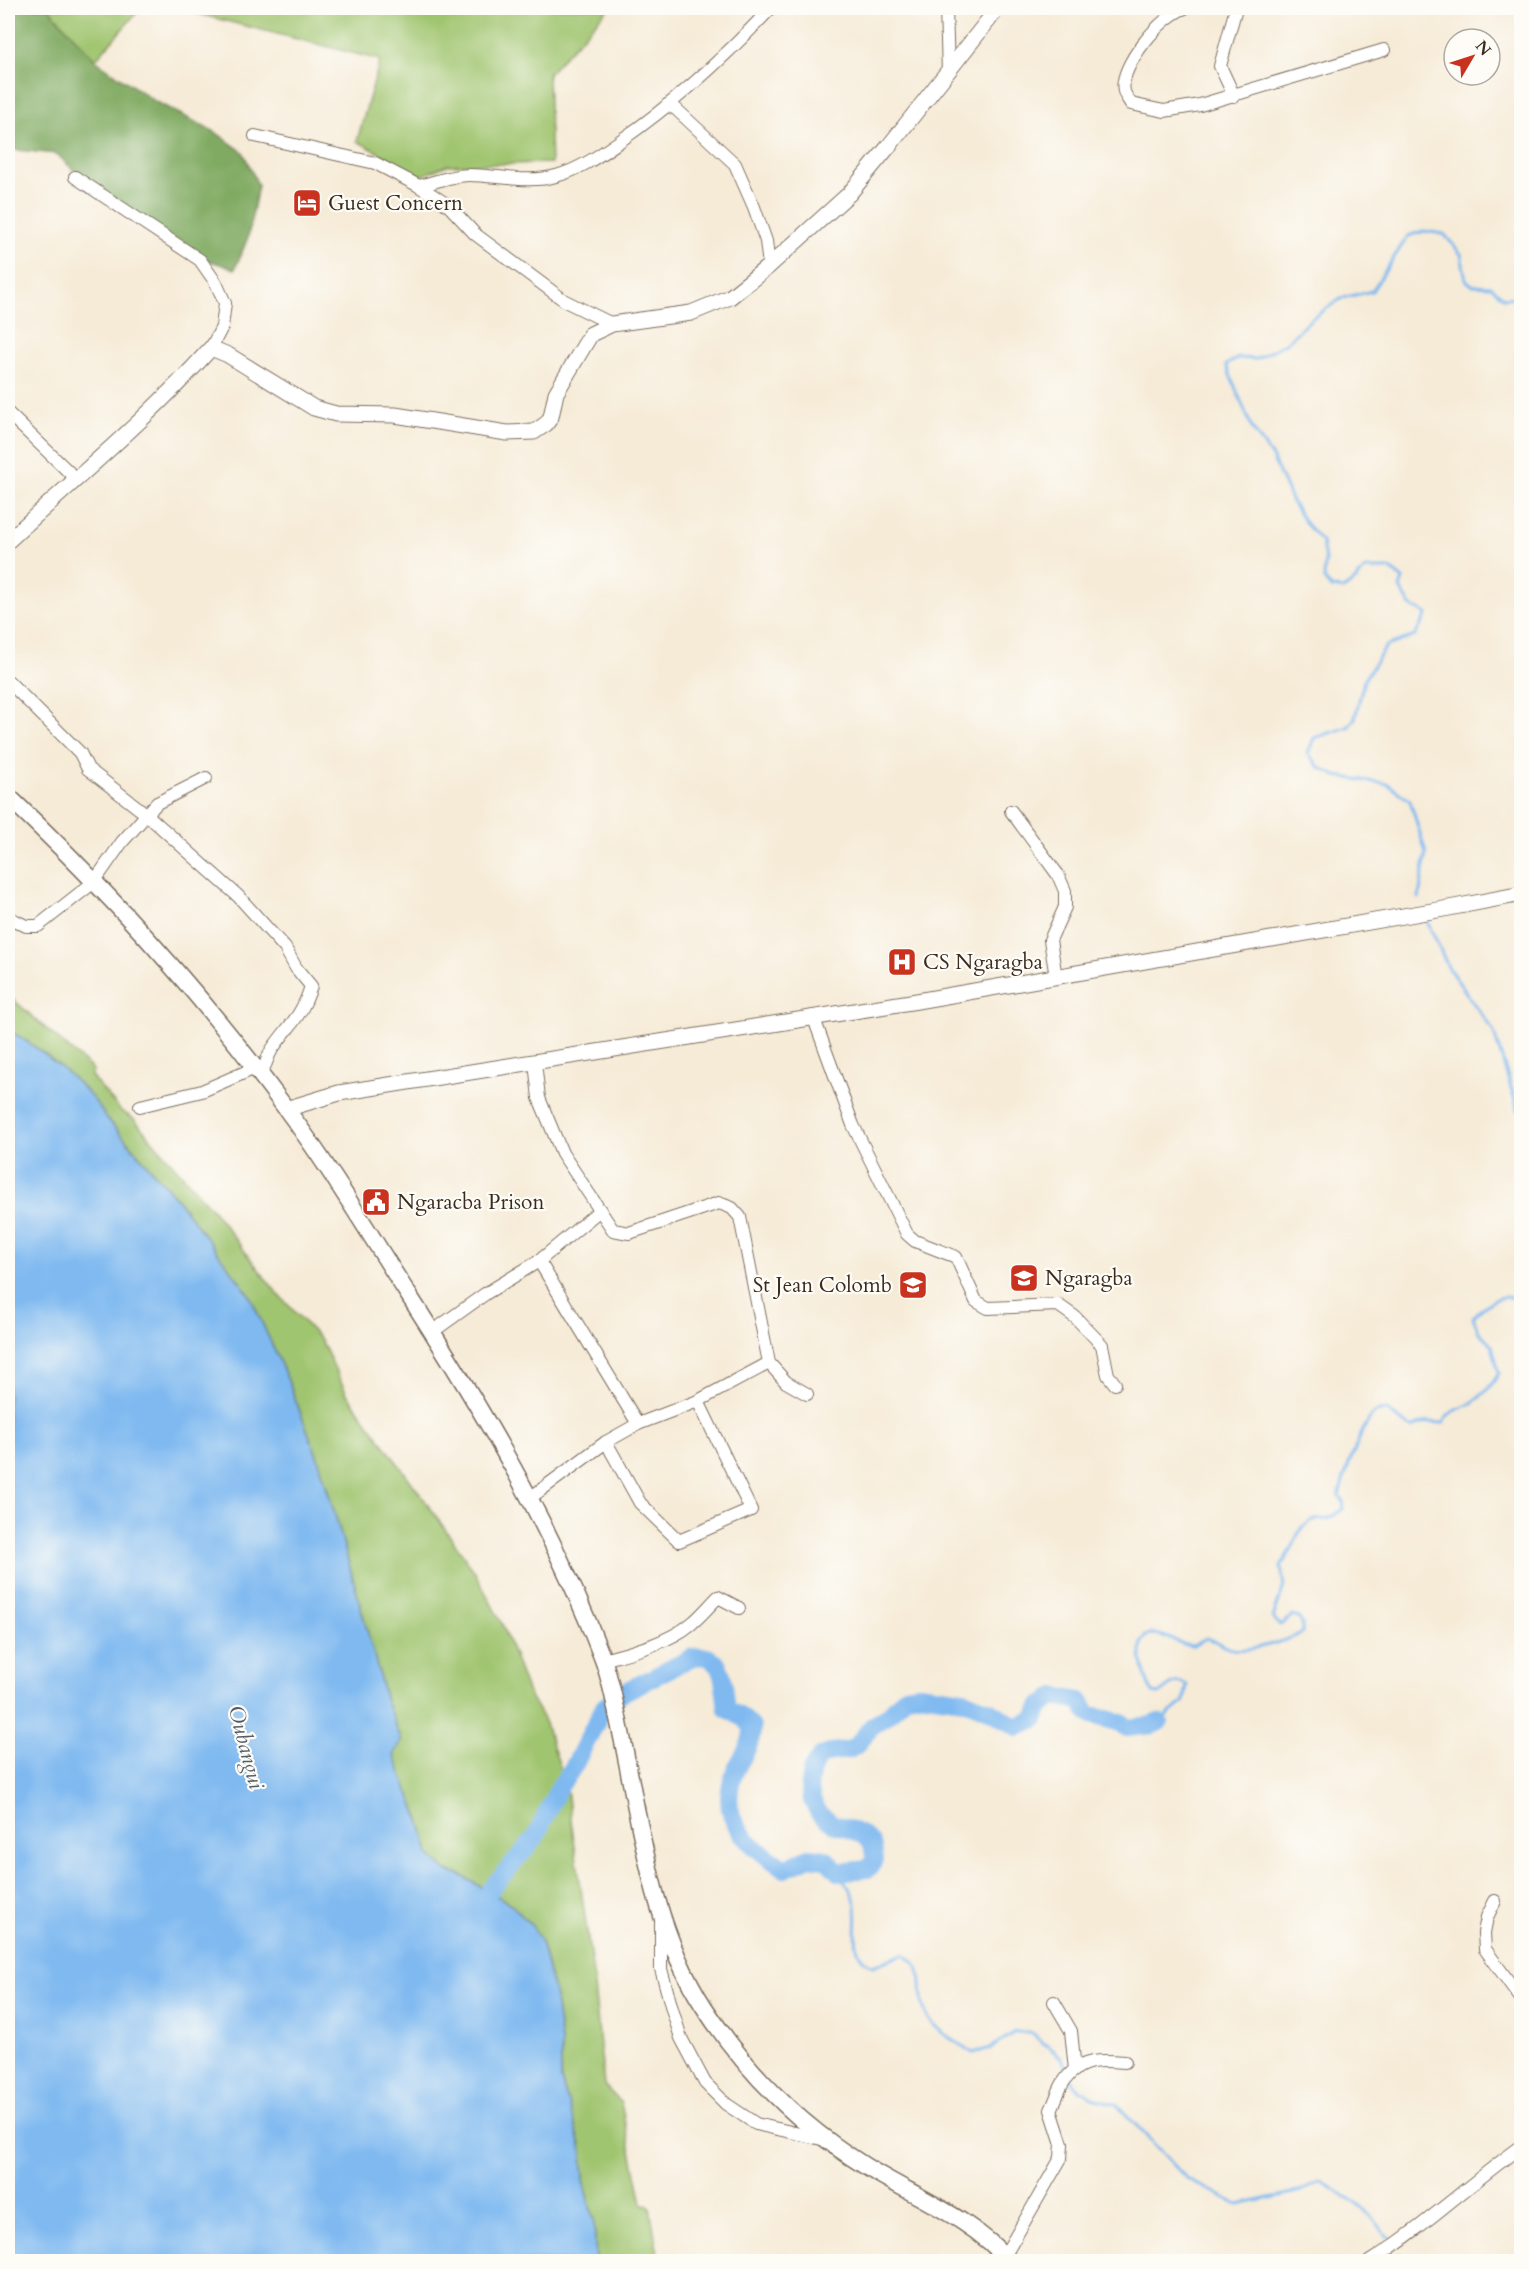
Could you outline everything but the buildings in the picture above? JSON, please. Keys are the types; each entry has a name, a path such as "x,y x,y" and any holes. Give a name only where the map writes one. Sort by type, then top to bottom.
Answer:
{"main road":[{"path":"8,795 94,882 210,1010 286,1108 313,1146 481,1411 530,1498 573,1587 604,1664 661,1913 677,1956 700,2001 730,2047 762,2084 794,2115 825,2140 867,2168 944,2212 981,2236 1007,2258"}],"street":[{"path":"419,186 465,175 542,178 556,176 578,168 668,105 728,53 771,8"},
{"path":"946,8 948,72"},
{"path":"211,348 228,355 314,408 336,414 395,415 507,433 534,432 546,424 556,393 591,334 612,324 691,313 730,297 770,266 849,194 998,8"},
{"path":"1185,8 1179,9 1154,29 1126,74 1124,90 1131,104 1164,111 1234,96 1384,50"},
{"path":"1234,96 1220,66 1236,8"},
{"path":"668,105 676,109 735,164 766,241 770,266"},
{"path":"255,136 375,163 419,186 448,206 475,234 557,296 612,324"},
{"path":"8,541 75,478 130,432 186,377 211,348 222,327 225,303 216,283 200,260 75,177"},
{"path":"8,413 75,478"},
{"path":"8,681 80,753 88,769 147,814 238,897 285,948 296,968 311,987 300,1015 271,1050 267,1066 202,1091 140,1106"},
{"path":"8,917 26,926 38,926 94,882 122,842 158,802 206,778"},
{"path":"1011,811 1058,875 1065,891 1065,907 1050,940 1056,977"},
{"path":"286,1108 339,1093 1056,977 1521,894"},
{"path":"813,1016 853,1125 907,1234 915,1241 956,1257 976,1301 988,1308 1058,1305 1075,1317 1102,1345 1108,1375 1115,1384"},
{"path":"535,1062 539,1098 562,1153 613,1230 628,1233 719,1203 732,1208 740,1217 769,1363 786,1382 807,1394"},
{"path":"432,1332 485,1294 539,1261 600,1210"},
{"path":"539,1261 638,1424"},
{"path":"530,1498 606,1442 638,1424 698,1401 769,1363"},
{"path":"606,1442 640,1503 679,1541 751,1510 698,1401"},
{"path":"604,1664 680,1631 691,1624 718,1597 739,1608"},
{"path":"1495,1901 1487,1917 1484,1933 1485,1949 1521,2000"},
{"path":"661,1913 661,1969 681,2038 705,2083 726,2104 756,2124 825,2140"},
{"path":"1054,2002 1071,2031 1075,2070"},
{"path":"1007,2258 1061,2158 1062,2144 1051,2110 1065,2080 1084,2063 1096,2060 1125,2062"},
{"path":"1369,2262 1399,2243 1521,2146"}],"green space":[{"path":"8,8 48,8 95,60 156,102 215,132 243,152 258,185 248,237 235,269 202,258 102,198 57,154 8,149"},
{"path":"48,8 141,8 95,60"},
{"path":"175,8 609,8 548,74 551,163 447,165 421,176 357,141 380,60"},
{"path":"8,995 93,1070 91,1076 121,1111 134,1119 216,1214 277,1293 321,1340 347,1394 474,1571 503,1626 527,1691 544,1721 566,1784 592,1966 604,2085 621,2103 642,2203 650,2207 659,2261 596,2261 594,2221 585,2188 581,2145 561,2080 561,2042 554,1992 541,1942 511,1904 462,1876 447,1871 429,1855 422,1826 394,1755 401,1742 400,1736 386,1702 318,1458 287,1378 256,1310 178,1200 87,1092 34,1046 8,1030"}],"water":[{"name":"Oubangui","path":"8,1030 34,1046 87,1092 178,1200 249,1294 287,1378 318,1458 386,1702 400,1736 401,1742 394,1755 422,1826 429,1855 447,1871 462,1876 511,1904 533,1927 541,1942 554,1992 561,2042 561,2080 581,2145 585,2188 594,2221 596,2261 8,2261"}],"waterway":[{"path":"1419,898 1426,853 1410,801 1388,784 1336,776 1319,767 1308,753 1314,738 1348,727 1355,718 1364,680 1386,646 1415,636 1427,614 1411,606 1400,588 1403,579 1390,569 1365,569 1356,580 1343,589 1331,588 1324,579 1325,560 1322,542 1306,524 1292,502 1272,457 1252,428 1226,365 1238,358 1256,359 1286,343 1311,319 1342,298 1372,291 1408,236 1424,231 1444,234 1461,254 1466,280 1472,285 1491,286 1504,298 1522,297"},
{"path":"1425,917 1449,969 1493,1030 1518,1110 1522,1114"},
{"path":"1159,1722 1184,1701 1187,1685 1179,1682 1159,1694 1153,1693 1142,1660 1142,1643 1145,1637 1156,1634 1193,1646 1206,1638 1229,1648 1239,1649 1279,1642 1302,1632 1299,1618 1292,1616 1280,1625 1273,1618 1284,1586 1281,1567 1302,1527 1313,1520 1328,1519 1343,1509 1344,1502 1339,1496 1341,1488 1365,1426 1376,1412 1386,1410 1411,1428 1427,1422 1444,1423 1452,1413 1479,1398 1499,1373 1492,1345 1479,1332 1473,1317 1489,1303 1501,1298 1507,1297 1522,1301"},
{"path":"475,1911 535,1838 558,1789 574,1766 604,1707 624,1692 693,1657 712,1659 717,1664 723,1680 727,1709 743,1718 752,1727 749,1744 730,1787 729,1803 732,1816 738,1829 747,1840 785,1869 809,1857 826,1859 838,1872 868,1869 875,1860 872,1844 864,1836 833,1824 819,1813 812,1800 809,1784 812,1769 820,1757 832,1752 849,1750 857,1745 872,1726 888,1715 906,1696 919,1694 964,1700 989,1710 1017,1727 1035,1719 1040,1707 1055,1696 1080,1701 1089,1714 1121,1723 1127,1728 1153,1725 1159,1722"},
{"path":"838,1872 854,1897 856,1938 860,1955 873,1966 903,1954 911,1959 921,1978 924,2009 938,2029 973,2053 991,2048 1015,2032 1030,2032 1062,2058 1067,2071"},
{"path":"1071,2079 1080,2090 1092,2098 1116,2104 1186,2178 1239,2205 1302,2191 1321,2181 1362,2207 1390,2239"},
{"path":"1400,2254 1410,2262"}],"place":[{"name":"Guest Concern","path":"307,203"},
{"name":"CS Ngaragba","path":"902,962"},
{"name":"Ngaracba Prison","path":"376,1202"},
{"name":"Ngaragba","path":"1024,1278"},
{"name":"St Jean Colomb","path":"913,1285"}]}
